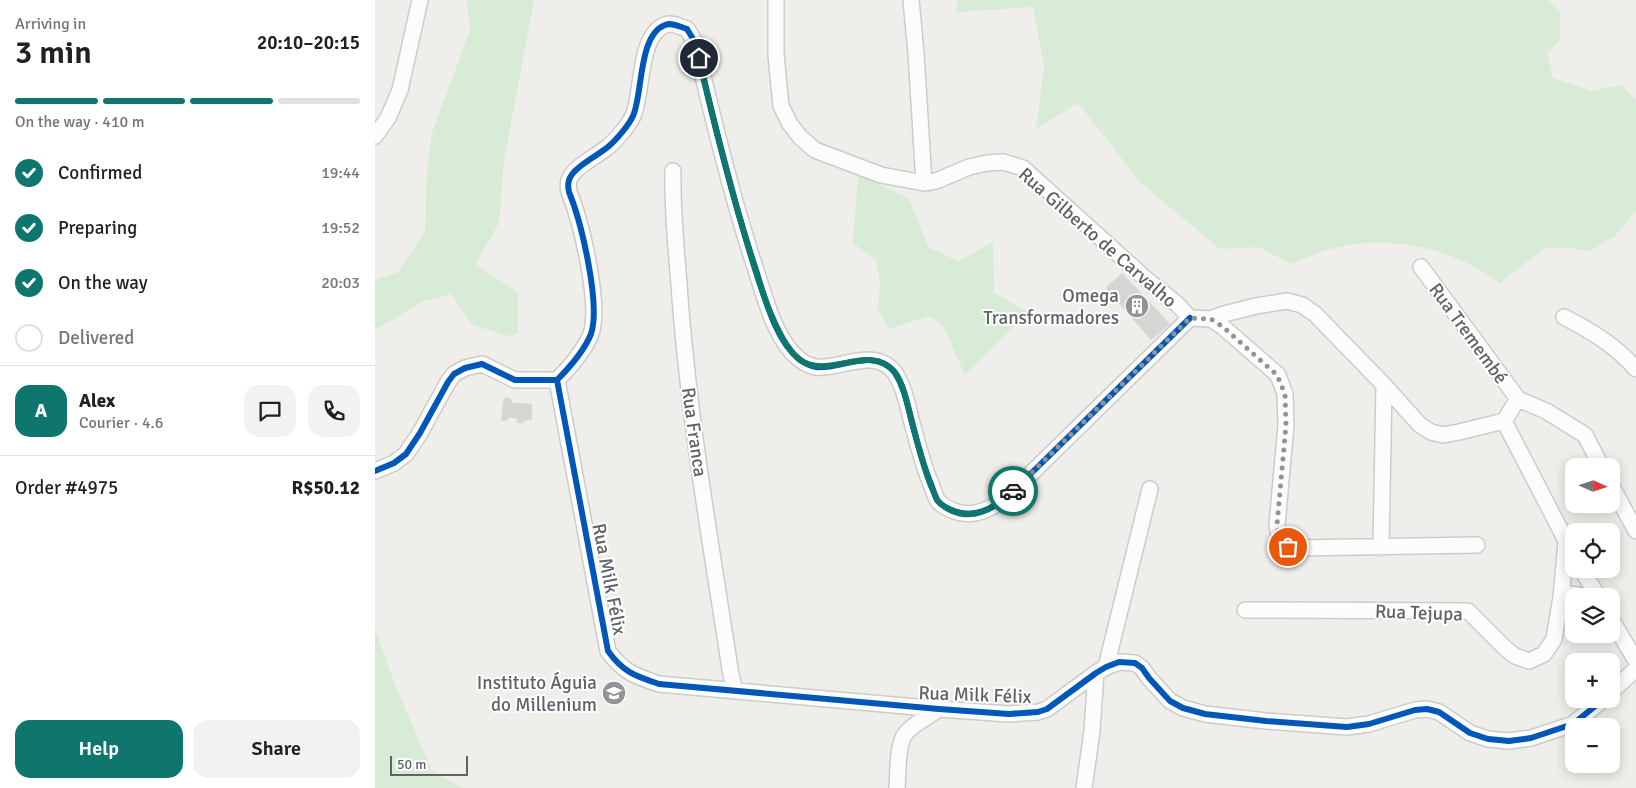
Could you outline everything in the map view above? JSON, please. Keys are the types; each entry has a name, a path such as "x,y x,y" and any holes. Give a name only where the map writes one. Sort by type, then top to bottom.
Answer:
{"street":[{"path":"375,136 388,118 397,97 420,0"},
{"name":"Rua Gilberto de Carvalho","path":"776,0 776,55 781,106 790,124 800,137 815,150 881,175 924,183 936,181 969,167 987,163 1003,162 1023,168 1146,279 1177,304 1190,318 1211,319 1274,302 1287,301 1302,305 1315,314 1420,425 1431,432 1443,435 1504,421"},
{"path":"911,0 924,183"},
{"path":"375,471 394,463 406,454 420,433 448,382 454,374 465,368 482,364 515,380 557,380 570,367 591,334 593,320 587,251 569,192 568,182 574,172 616,139 633,117 637,104 642,67 648,46 657,30 664,25 672,24 687,29 695,42 718,139 748,244 768,307 781,336 793,353 808,364 817,367 863,360 882,363 894,372 903,389 928,477 937,501 948,509 972,515 997,505 1190,318"},
{"name":"Rua Franca","path":"673,170 672,196 690,407 731,675 735,690"},
{"name":"Rua Tremembé","path":"1421,267 1518,399"},
{"path":"1564,317 1591,331 1610,344 1636,369"},
{"path":"1211,319 1223,327 1277,375 1285,394 1286,425 1277,525 1282,544 1295,548 1477,545"},
{"name":"Rua Milk Félix","path":"557,380 608,651 626,671 659,684 939,710 1009,714 1039,712 1055,704 1101,670 1119,662 1135,664 1142,668 1170,701 1183,708 1205,714 1347,727 1369,724 1415,710 1427,709 1439,712 1470,733 1487,739 1509,741 1531,738 1573,724 1592,708"},
{"path":"1381,548 1384,385"},
{"path":"1565,540 1504,421 1518,399 1545,411 1585,435 1597,458"},
{"path":"1084,788 1101,670 1150,489"},
{"path":"1620,502 1636,531"},
{"name":"Rua Tejupa","path":"1245,610 1468,611 1515,656 1529,660 1544,654 1554,639 1565,576"},
{"path":"1561,597 1565,596"},
{"path":"1620,634 1636,661"},
{"path":"1620,684 1636,669"},
{"path":"897,788 903,737 909,730 939,710"}],"green space":[{"path":"467,0 534,0 504,161 499,223 475,264 518,293 518,333 509,336 472,325 451,294 421,302 375,330 375,280 398,272 425,232 427,168 432,133 470,30"},
{"path":"957,0 1548,0 1560,12 1560,41 1547,53 1553,78 1592,91 1621,85 1636,100 1636,211 1615,236 1590,251 1568,248 1545,248 1500,283 1464,261 1423,248 1402,244 1359,244 1338,247 1291,264 1259,247 1220,249 1141,183 1078,103 1036,129 1044,66 1033,7 957,12"},
{"path":"858,174 909,199 928,247 958,261 993,242 994,293 1028,312 965,375 944,327 930,316 888,329 878,308 880,282 876,260 853,243"},
{"path":"375,629 394,682 432,771 462,788 375,788"}],"building":[{"name":"Omega Transformadores","path":"1122,273 1170,324 1151,340 1106,288"},
{"path":"504,398 510,398 512,403 532,404 532,420 517,423 517,419 509,417 506,421 501,420"}],"cycle path":[{"path":"375,471 394,463 406,454 454,374 465,368 482,364 515,380 557,380 581,353 591,334 593,320 592,284 584,242 569,192 569,180 576,170 605,150 631,120 636,106 650,40 656,31 668,24 687,29 695,42 737,209 776,328 790,350 799,359 812,366 825,367 868,360 878,361 887,365 895,373 905,395 922,460 935,495 938,501 946,507 969,514 983,511 1003,500 1190,318"},
{"path":"557,380 608,651 624,669 659,684 1009,714 1038,712 1047,709 1106,667 1119,662 1135,663 1142,668 1170,701 1183,708 1205,714 1347,727 1369,724 1415,710 1427,709 1439,712 1470,733 1488,739 1509,741 1531,738 1573,724 1593,708"}],"way so far":[{"path":"1013,491 1190,318 1211,319 1223,327 1277,375 1285,394 1286,425 1277,525 1282,544 1288,547"}],"place":[{"name":"Omega Transformadores","path":"1137,306"},
{"name":"Instituto Águia do Millenium","path":"614,693"}],"route":[{"path":"699,58 718,139 768,307 781,336 793,353 801,360 817,367 863,360 882,363 894,372 903,389 928,477 937,501 948,509 972,515 997,505 1013,491"}]}
